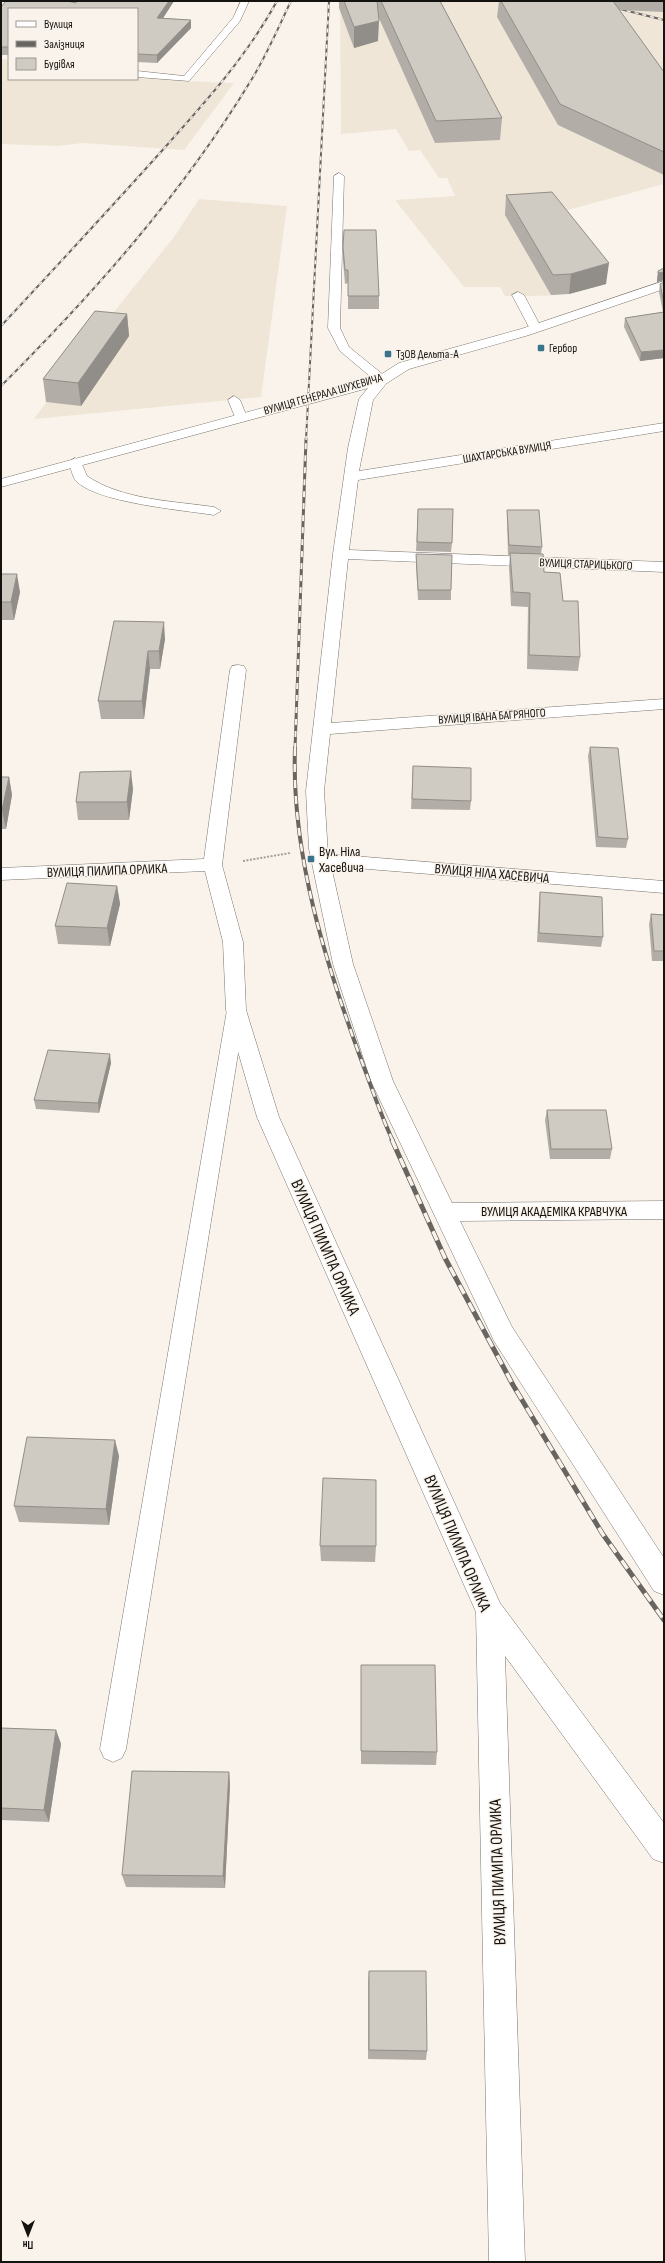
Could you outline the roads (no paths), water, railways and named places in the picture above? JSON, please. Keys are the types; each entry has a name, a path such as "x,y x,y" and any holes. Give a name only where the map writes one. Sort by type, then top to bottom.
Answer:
{"street":[{"name":"ВУЛИЦЯ ГЕНЕРАЛА ШУХЕВИЧА","path":"1,483 382,380 404,366 536,329 664,285"},
{"path":"382,380 366,399 350,477 315,791 319,854 342,964 382,1082 503,1334 663,1579"},
{"name":"ШАХТАРСЬКА ВУЛИЦЯ","path":"350,477 664,427"},
{"name":"ВУЛИЦЯ СТАРИЦЬКОГО","path":"341,554 664,567"},
{"name":"ВУЛИЦЯ ПИЛИПА ОРЛИКА","path":"238,670 213,865 233,942 236,1010 268,1117 490,1612 508,2262"},
{"name":"ВУЛИЦЯ ІВАНА БАГРЯНОГО","path":"321,729 664,704"},
{"name":"ВУЛИЦЯ НІЛА ХАСЕВИЧА","path":"319,854 664,887"},
{"name":"ВУЛИЦЯ ПИЛИПА ОРЛИКА","path":"1,874 213,865"},
{"name":"ВУЛИЦЯ АКАДЕМІКА КРАВЧУКА","path":"445,1212 664,1210"},
{"path":"490,1612 664,1848"}],"lane":[{"path":"138,74 186,79 237,19 245,1"},
{"path":"339,176 334,328 344,349 382,380"},
{"path":"518,295 536,329"},
{"path":"234,400 241,417"},
{"path":"75,462 81,479 93,486 118,495 214,511"},
{"path":"113,1750 236,1010"}],"railway":[{"path":"1,326 207,100 252,42 277,1"},
{"path":"1,386 102,279 166,203 224,123 256,72 291,1"},
{"path":"306,440 329,1"},
{"path":"588,1 664,20"},
{"path":"295,749 306,439"},
{"path":"295,749 295,788 299,828 305,868 314,908 324,948 349,1025 393,1141"},
{"path":"392,1140 445,1258 513,1385 602,1533 664,1620"}],"place":[{"name":"Гербор","path":"541,348"},
{"name":"ТзОВ Дельта-А","path":"388,354"},
{"name":"Вул. Ніла Хасевича","path":"311,859"}]}
